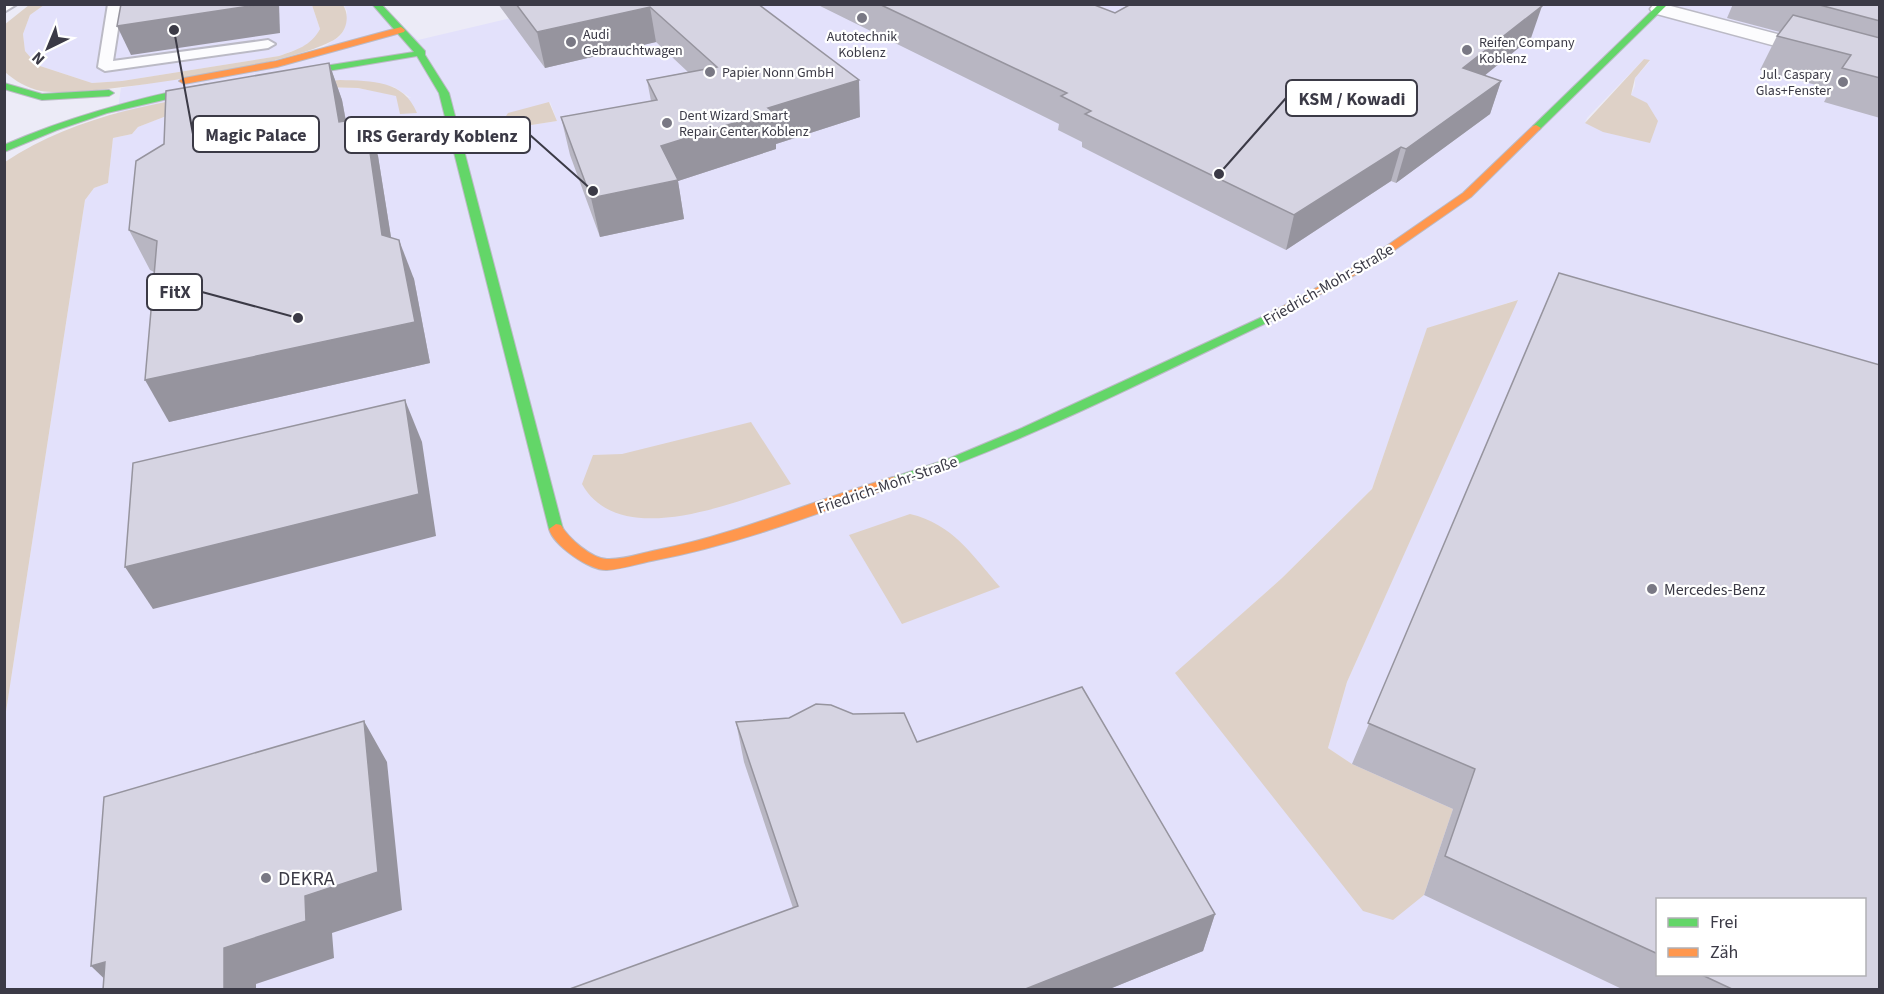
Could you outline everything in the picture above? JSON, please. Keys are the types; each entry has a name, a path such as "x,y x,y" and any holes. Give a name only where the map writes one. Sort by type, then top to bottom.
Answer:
{"main road":[{"name":"Friedrich-Mohr-Straße","path":"376,4 432,66 444,93 557,533 577,552 605,564 681,550 786,519 953,462 1028,431 1248,330 1369,263 1467,195 1662,7"},
{"path":"4,86 42,97 125,91 277,64 401,30"},
{"path":"4,149 73,119 123,104 179,92 422,53"}],"street":[{"name":"Friedrich-Mohr-Straße","path":"1662,7 1880,68"}],"lane":[{"path":"4,8 10,4"},
{"path":"115,4 105,67 268,44"}],"shaded area":[{"path":"45,4 312,5 320,29 314,40 301,48 279,56 122,81 92,83 37,65 25,51 23,34 30,15"},
{"path":"343,4 381,5 418,40 571,4 1879,5 1879,989 5,990 5,718 85,200 94,188 108,183 113,138 132,134 138,127 169,115 322,87 358,88 411,98 394,87 359,81 186,99 117,114 121,88 275,62 322,48 339,37 344,30 347,11","holes":["1644,59 1650,61 1635,78 1635,86 1631,95 1585,123 1587,118","550,102 557,121 512,128","1517,300 1347,682 1328,748 1352,764 1176,673 1282,578 1372,489 1427,329"]},
{"path":"29,5 44,5 30,15 23,34 25,51 37,65 92,83 122,81 285,54 308,43 320,29 312,5 343,5 346,21 344,30 338,37 318,47 285,58 242,68 100,90 41,91 22,84 5,72 4,25"},
{"path":"1644,59 1650,60 1635,78 1631,95 1647,103 1658,121 1650,143 1603,132 1585,123"},
{"path":"340,80 386,84 404,94 417,113 400,114 396,96 358,88 322,87 169,115 138,127 132,134 113,138 108,183 94,188 85,200 5,718 5,162 43,141 82,124 124,111 210,95"},
{"path":"549,102 557,121 512,128 502,122 508,113"},
{"path":"1518,300 1347,682 1328,748 1352,764 1453,809 1424,895 1393,920 1363,911 1175,673 1282,578 1372,489 1427,328"},
{"path":"751,422 791,484 711,509 680,516 650,518 623,515 600,504 582,484 593,455 622,454"},
{"path":"910,514 938,525 950,533 971,552 1000,587 902,624 849,535"}],"building":[{"path":"121,4 262,4 117,26"},
{"path":"516,4 758,4 859,80 768,108 772,111 661,146 678,180 591,198 561,117 657,100 647,80 717,67 650,7 537,32"},
{"path":"879,4 1092,4 1115,13 1131,4 1536,4 1542,6 1463,68 1501,81 1406,149 1401,147 1294,215 1085,114 1091,111 1061,96 1067,93"},
{"path":"1816,4 1880,4 1880,21"},
{"path":"1793,15 1880,38 1880,78 1842,68 1851,55 1777,36"},
{"path":"329,63 339,122 365,118 382,235 399,240 415,322 145,380 157,241 129,230 136,161 164,144 166,91"},
{"name":"Mercedes-Benz","path":"1559,273 1880,365 1880,990 1734,990 1704,976 1866,976 1866,898 1656,898 1656,953 1445,856 1475,769 1368,723"},
{"path":"405,400 419,494 125,567 133,463"},
{"path":"1082,687 1215,914 1023,990 567,990 798,906 736,722 789,718 816,704 831,705 853,714 904,713 917,742"},
{"path":"364,721 378,872 305,896 306,921 224,948 224,990 103,990 105,962 91,966 104,797"}],"traffic: fast":[{"path":"376,4 415,46 444,93 556,529"},
{"path":"1536,128 1664,4"},
{"path":"286,75 422,53"},
{"path":"4,86 42,97 109,93"},
{"path":"4,149 53,128 104,111 208,87"},
{"path":"893,482 953,462 1027,431 1273,316"}],"traffic: slow":[{"path":"184,81 277,64 401,30"},
{"path":"1273,316 1369,263 1467,195 1536,128"},
{"path":"556,529 557,533 577,552 605,565 681,550 786,519 893,482"}],"place":[{"name":"Autotechnik Koblenz","path":"862,18"},
{"name":"Magic Palace","path":"174,30"},
{"name":"Audi Gebrauchtwagen","path":"571,42"},
{"name":"Reifen Company Koblenz","path":"1467,50"},
{"name":"Papier Nonn GmbH","path":"710,72"},
{"name":"Jul. Caspary Glas+Fenster","path":"1843,82"},
{"name":"Dent Wizard Smart Repair Center Koblenz","path":"667,123"},
{"name":"KSM / Kowadi","path":"1219,174"},
{"name":"IRS Gerardy Koblenz","path":"593,191"},
{"name":"FitX","path":"298,318"},
{"name":"Mercedes-Benz","path":"1652,589"},
{"name":"DEKRA","path":"266,878"}]}
